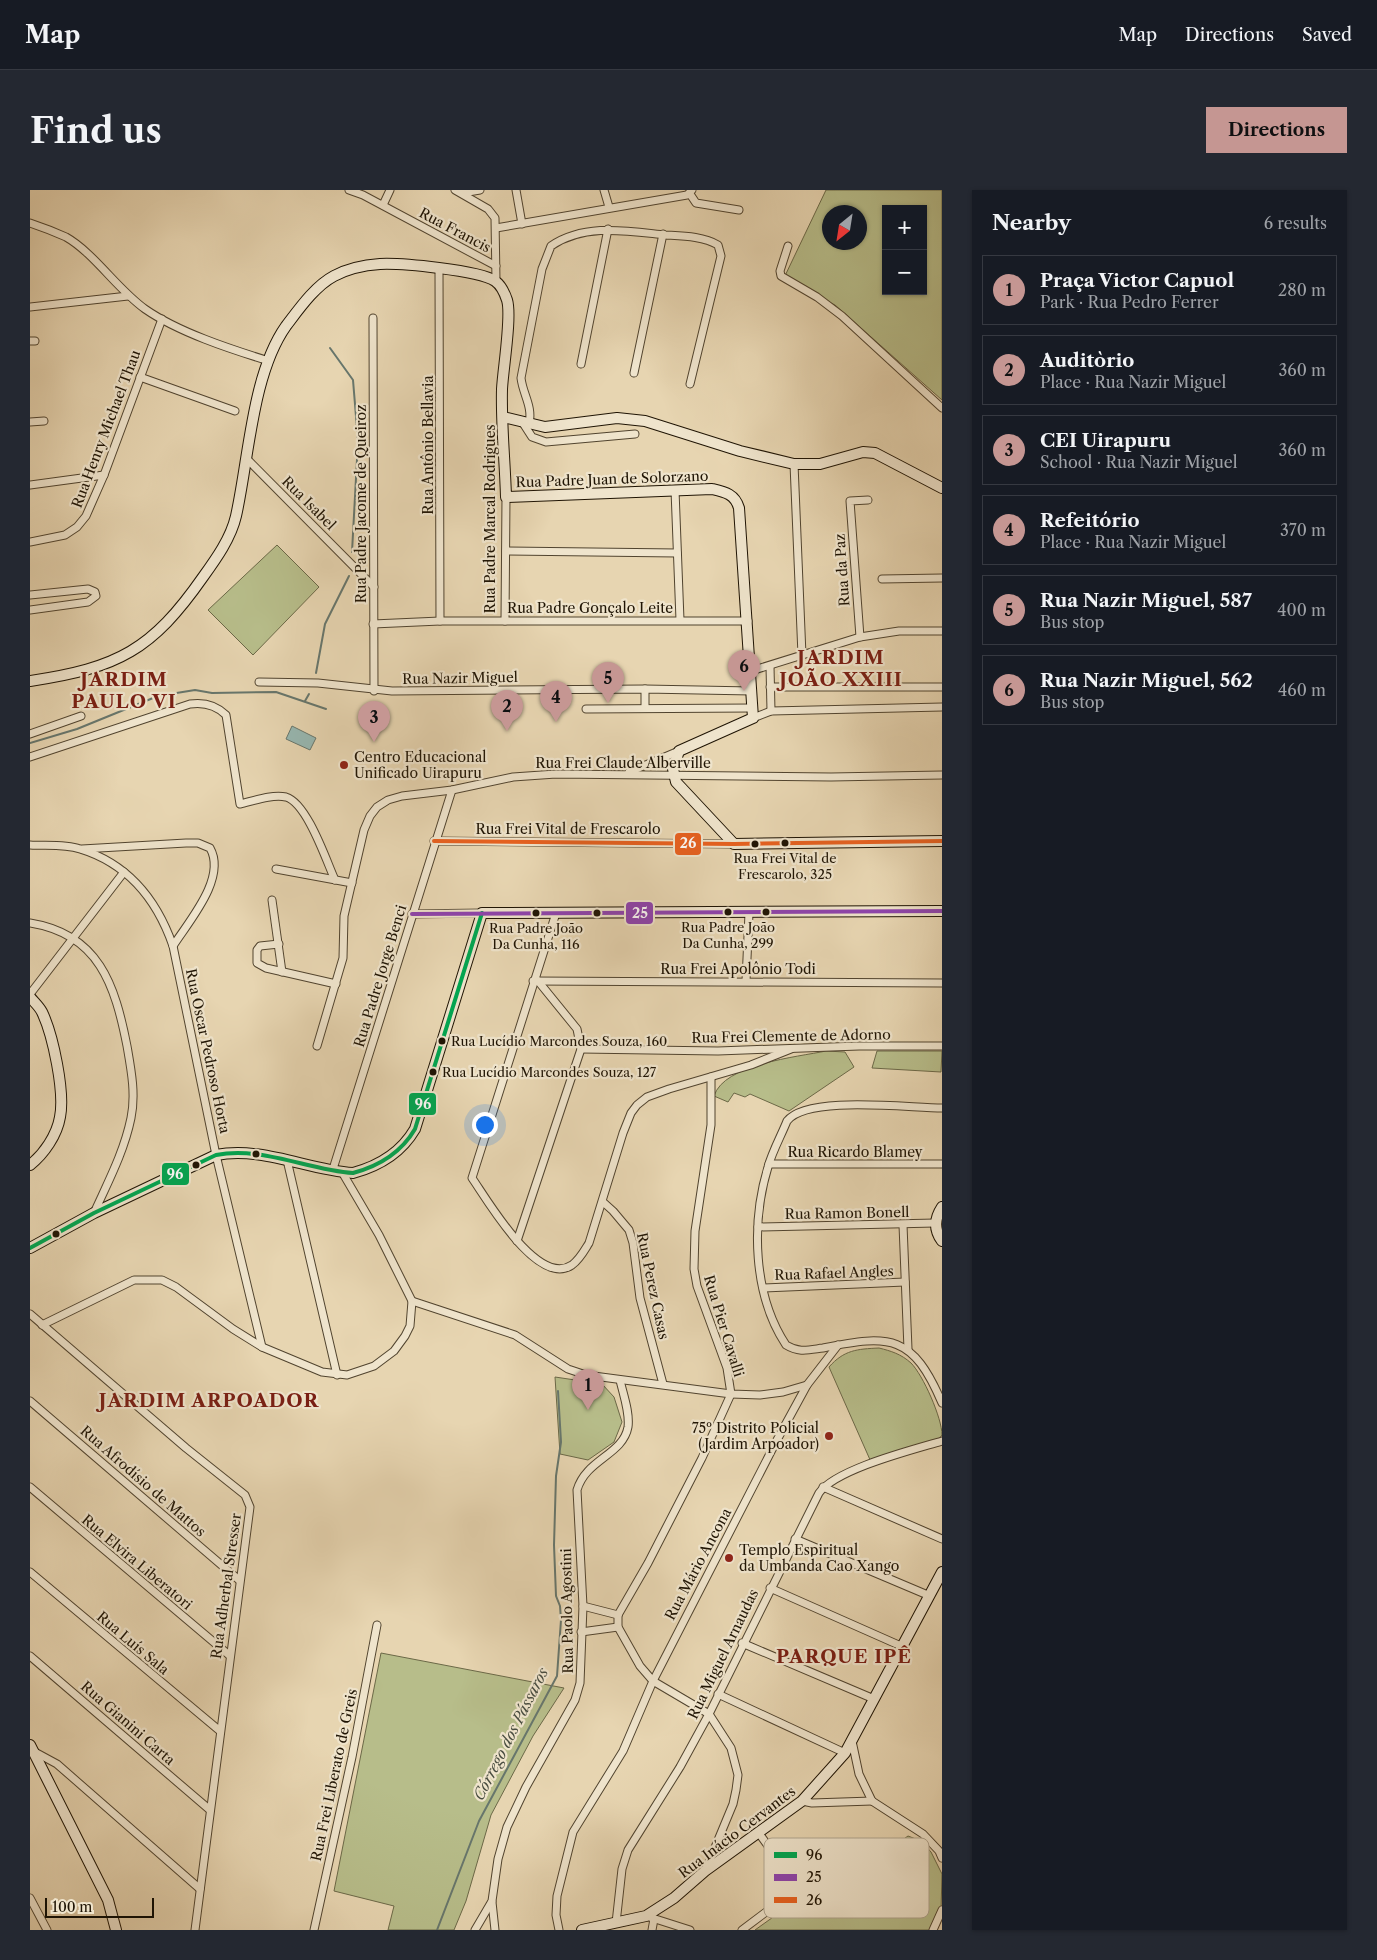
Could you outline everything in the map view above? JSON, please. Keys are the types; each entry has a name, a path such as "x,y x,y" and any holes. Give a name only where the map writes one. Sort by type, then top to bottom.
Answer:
{"main road":[{"path":"30,681 86,672 116,661 161,630 180,610 228,537 235,520 254,417 269,361 286,326 314,293 335,276 377,264 469,272 496,281"},
{"name":"Rua Padre Marcal Rodrigues","path":"496,281 508,306 502,390 506,497"},
{"path":"503,417 526,424 555,426 617,418 632,419 740,451 794,464 820,464 863,452 875,453 942,488"},
{"name":"Rua Padre Juan de Solorzano","path":"506,497 712,489 730,494 736,500 739,508 753,713"},
{"path":"734,844 676,782 673,776 674,763 680,750 753,713"},
{"name":"Rua Frei Vital de Frescarolo","path":"734,844 942,842"},
{"path":"30,1248 94,1213 216,1155 237,1153 287,1160 337,1171 366,1170 381,1162 408,1141 415,1129 482,913 942,911"},
{"path":"30,995 41,1010 48,1029 62,1095 60,1118 55,1133 30,1166"},
{"path":"942,1207 936,1223 937,1232 942,1241"},
{"name":"Rua Inácio Cervantes","path":"585,1930 616,1922 650,1917 705,1871 802,1801 845,1753 942,1572"},
{"path":"31,1748 108,1900 116,1930"}],"street":[{"name":"Rua Francis","path":"349,190 382,205 496,266"},
{"path":"382,205 390,190"},
{"path":"458,192 480,190"},
{"path":"516,190 522,224"},
{"path":"604,190 609,208"},
{"path":"458,192 488,209 495,218 496,281"},
{"path":"496,228 691,192 696,203 739,210"},
{"path":"30,223 67,238 86,253 128,296 162,319 228,349 269,361"},
{"path":"581,364 608,230"},
{"path":"634,434 546,442 532,437 526,424 530,406 522,390 521,378 546,256 551,246 575,235 608,230 663,234 713,242 721,249 690,384"},
{"path":"634,373 663,234"},
{"path":"788,246 780,272 781,276 817,297 842,316 942,408"},
{"name":"Rua Antônio Bellavia","path":"439,269 440,621"},
{"path":"30,307 128,296"},
{"name":"Rua Padre Jacome de Queiroz","path":"373,318 374,691"},
{"name":"Rua Henry Michael Thau","path":"30,542 65,534 77,528 86,516 104,475 162,319"},
{"path":"140,377 235,411"},
{"path":"30,422 44,421"},
{"name":"Rua Isabel","path":"246,458 374,587"},
{"path":"794,464 802,656"},
{"path":"30,485 104,475"},
{"path":"676,490 680,620"},
{"name":"Rua Padre Marcal Rodrigues","path":"504,621 506,497"},
{"name":"Rua da Paz","path":"860,636 850,501 868,500"},
{"path":"506,551 677,553"},
{"path":"882,580 942,578"},
{"path":"30,595 88,589 95,592 96,596 88,602 30,610"},
{"name":"Rua Padre Gonçalo Leite","path":"373,624 440,621 748,621"},
{"path":"750,671 860,636 899,631 942,632"},
{"path":"770,666 771,711"},
{"name":"Rua Nazir Miguel","path":"259,682 318,683 374,691 645,689 752,691"},
{"path":"770,687 942,687"},
{"path":"645,689 645,708"},
{"path":"30,757 104,734 165,712 202,702 216,707 226,715 240,804 264,799 287,798 298,805 335,880"},
{"path":"586,709 645,708 753,713 942,707"},
{"path":"30,734 81,716"},
{"path":"626,773 680,750"},
{"name":"Rua Frei Claude Alberville","path":"317,1046 343,958 344,916 364,830 370,816 377,807 388,800 402,796 452,790 535,775 626,773 673,776 942,775"},
{"name":"Rua Padre Jorge Benci","path":"337,1171 434,841 452,790"},
{"name":"Rua Frei Vital de Frescarolo","path":"434,841 734,844"},
{"path":"80,849 186,843 210,848 214,856 214,875 200,903 173,946"},
{"name":"Rua Oscar Pedroso Horta","path":"30,845 80,849 124,872 153,901 173,946 216,1155 262,1346"},
{"path":"276,869 352,883"},
{"path":"30,995 124,872"},
{"path":"272,900 282,972"},
{"path":"412,914 482,913"},
{"path":"556,913 472,1178 517,1241 536,1260 547,1266 558,1268 571,1266 580,1258 589,1243 623,1133 631,1113 637,1105 647,1098 669,1089 711,1077 791,1049"},
{"path":"746,981 749,913"},
{"path":"30,923 47,926 74,938 92,955 106,972 123,1025 133,1078 132,1116 124,1148 94,1213"},
{"path":"279,944 260,946 256,959 261,966 336,984"},
{"path":"517,1241 581,1049 577,1029 536,981"},
{"name":"Rua Frei Apolônio Todi","path":"536,981 942,983"},
{"name":"Rua Frei Clemente de Adorno","path":"581,1049 791,1049 859,1046 942,1046"},
{"name":"Rua Pier Cavalli","path":"618,1615 648,1563 702,1458 731,1394 727,1368 697,1286 694,1269 695,1231 711,1125 711,1077"},
{"path":"942,1108 846,1105 800,1110 792,1115 787,1121 769,1164 758,1227 759,1259 767,1306 786,1345 802,1352 859,1340 878,1340 908,1349 933,1381 942,1403"},
{"path":"287,1160 337,1375"},
{"name":"Rua Ricardo Blamey","path":"769,1164 942,1164"},
{"path":"42,1325 134,1280 154,1279 162,1280 176,1287 233,1329 262,1346 322,1372 337,1375 362,1372 374,1366 394,1351 410,1326 412,1301 379,1235 337,1171"},
{"name":"Rua Perez Casas","path":"603,1202 618,1215 629,1230 633,1243 640,1298 663,1384"},
{"name":"Rua Ramon Bonell","path":"758,1227 936,1223"},
{"path":"903,1225 908,1349"},
{"name":"Rua Rafael Angles","path":"764,1288 905,1282"},
{"path":"412,1301 515,1335 576,1373 731,1394 768,1394 808,1384"},
{"name":"Rua Adherbal Stresser","path":"30,1314 186,1448 244,1495 250,1507 229,1655 195,1930"},
{"name":"Rua Mário Ancona","path":"559,1930 556,1915 557,1896 573,1832 623,1751 653,1681 808,1384 838,1345"},
{"name":"Rua Paolo Agostini","path":"475,1930 492,1901 498,1859 508,1827 526,1787 575,1700 582,1670 583,1606 577,1490 580,1478 588,1469 611,1452 624,1437 628,1415 620,1380"},
{"name":"Rua Afrodísio de Mattos","path":"30,1400 239,1580"},
{"path":"823,1487 860,1468 942,1441"},
{"name":"Rua Elvira Liberatori","path":"30,1487 229,1655"},
{"path":"823,1487 942,1539"},
{"name":"Rua Miguel Arnaudas","path":"616,1922 622,1869 628,1850 680,1767 709,1714 742,1643 823,1487"},
{"path":"795,1539 930,1596"},
{"name":"Rua Luís Sala","path":"30,1572 220,1731"},
{"path":"770,1588 901,1646"},
{"path":"583,1606 618,1615 618,1626 637,1662 653,1681 709,1714 731,1748 738,1775 733,1804 705,1871"},
{"name":"Rua Frei Liberato de Greis","path":"314,1930 352,1757 377,1625"},
{"path":"582,1632 618,1626"},
{"path":"742,1643 874,1699"},
{"name":"Rua Gianini Carta","path":"30,1656 210,1810"},
{"path":"718,1694 845,1753"},
{"path":"852,1741 859,1774 872,1800 927,1838"},
{"path":"31,1748 57,1764 200,1889"},
{"path":"802,1801 812,1803 872,1800"},
{"path":"758,1832 764,1841"},
{"path":"929,1840 939,1851 942,1858"},
{"path":"30,1898 47,1930"},
{"path":"492,1901 495,1930"},
{"path":"933,1930 942,1910"},
{"path":"742,1930 764,1914"},
{"path":"652,1930 650,1917 690,1930"}],"green space":[{"path":"826,190 942,190 942,400 835,305 783,280"},
{"path":"277,545 319,587 253,655 208,610"},
{"path":"826,1051 845,1052 854,1067 789,1111 750,1094 745,1097 734,1093 728,1102 714,1096 720,1085 746,1069 780,1059"},
{"path":"877,1051 942,1051 941,1072 872,1068"},
{"path":"879,1348 900,1355 916,1369 939,1418 942,1435 939,1439 871,1462 829,1367 840,1357 851,1352"},
{"path":"555,1377 602,1384 614,1397 622,1422 614,1442 588,1460 560,1454"},
{"path":"381,1653 564,1688 533,1736 491,1815 466,1901 454,1930 388,1930 394,1906 334,1891"},
{"path":"929,1850 942,1874 941,1911 930,1930 755,1930 772,1918 929,1918"}],"water":[{"path":"292,726 316,738 310,750 286,739"}],"waterway":[{"path":"330,348 353,380 358,441 352,552"},
{"path":"316,673 325,624 349,576"},
{"path":"30,743 77,729 158,696 195,690 212,693 276,692 326,709"},
{"path":"305,701 309,694"},
{"name":"Córrego dos Pássaros","path":"437,1930 479,1821 557,1676 561,1620 560,1606 556,1596 554,1545 556,1476 561,1442 558,1391"}],"transit line":[{"name":"26","path":"434,841 734,844 942,841"},
{"name":"25","path":"412,914 942,911"},
{"name":"96","path":"30,1248 94,1213 216,1155 233,1153 268,1156 319,1168 353,1173 372,1167 396,1152 415,1129 482,913"}],"place":[{"name":"Rua Nazir Miguel, 562","path":"744,691"},
{"name":"Rua Nazir Miguel, 587","path":"608,703"},
{"name":"Refeitório","path":"556,722"},
{"name":"Auditòrio","path":"507,731"},
{"name":"CEI Uirapuru","path":"374,742"},
{"name":"Centro Educacional Unificado Uirapuru","path":"344,765"},
{"name":"Rua Frei Vital de Frescarolo, 325","path":"785,843"},
{"name":"Rua Padre João Da Cunha, 299","path":"728,912"},
{"name":"Rua Padre João Da Cunha, 116","path":"536,913"},
{"name":"Rua Lucídio Marcondes Souza, 160","path":"442,1041"},
{"name":"Rua Lucídio Marcondes Souza, 127","path":"433,1072"},
{"name":"Praça Victor Capuol","path":"588,1410"},
{"name":"75º Distrito Policial (Jardim Arpoador)","path":"829,1436"},
{"name":"Templo Espiritual da Umbanda Cao Xango","path":"729,1558"}],"district":[{"name":"JARDIM JOÃO XXIII","path":"841,668"},
{"name":"JARDIM PAULO VI","path":"124,690"},
{"name":"JARDIM ARPOADOR","path":"209,1400"},
{"name":"PARQUE IPÊ","path":"844,1656"}]}
